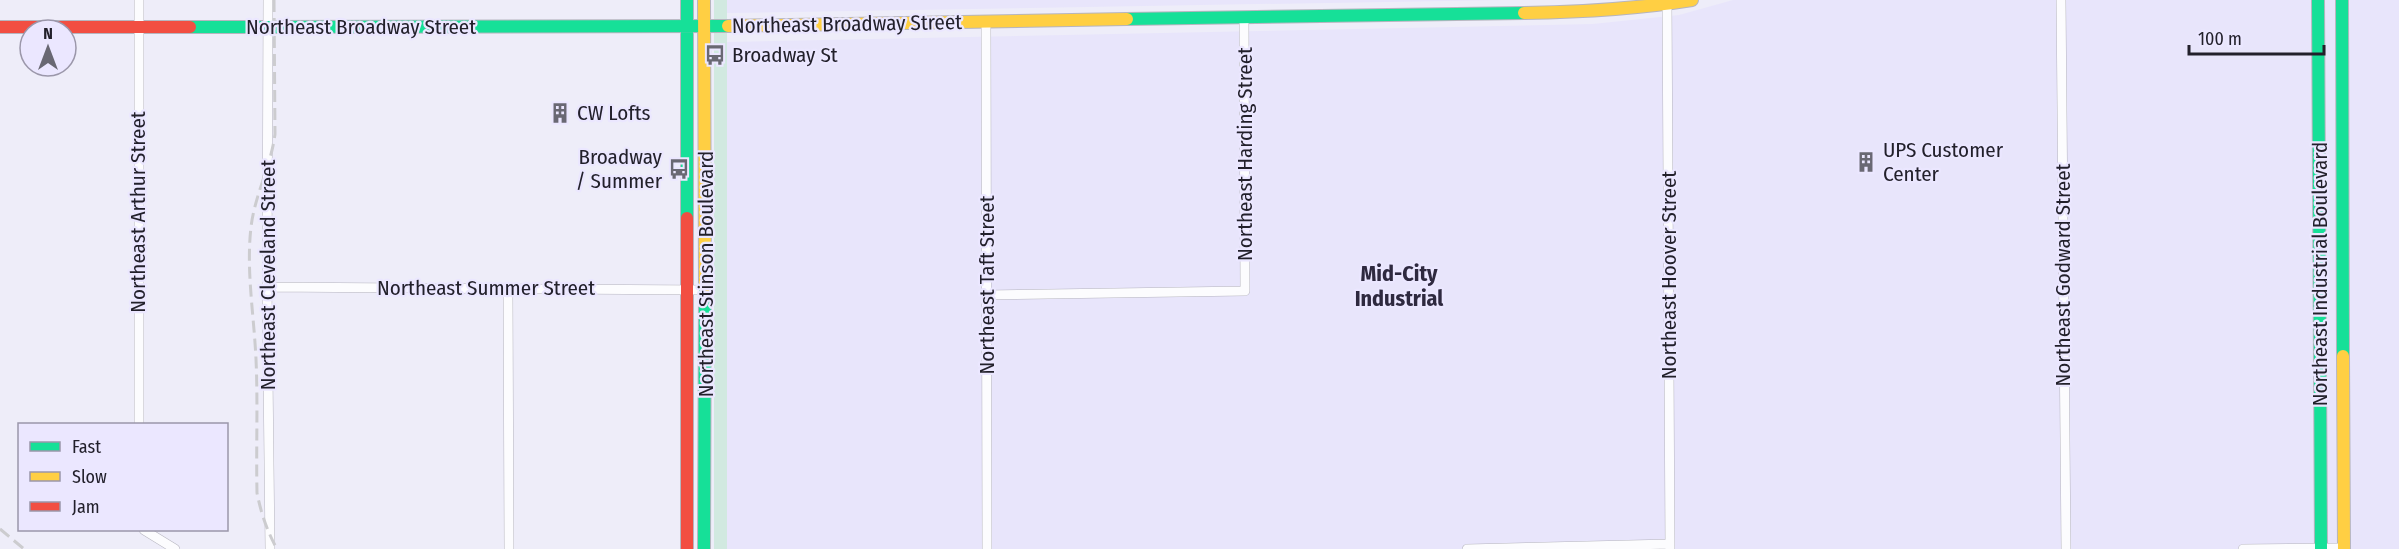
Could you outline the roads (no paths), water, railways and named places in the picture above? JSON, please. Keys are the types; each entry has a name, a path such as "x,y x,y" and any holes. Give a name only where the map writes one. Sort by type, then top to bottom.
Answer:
{"main road":[{"name":"Northeast Stinson Boulevard","path":"687,0 687,549"},
{"name":"Northeast Stinson Boulevard","path":"704,0 706,290 704,549"},
{"name":"Northeast Broadway Street","path":"0,27 705,27 1585,12 1692,0"},
{"name":"Northeast Industrial Boulevard","path":"2318,0 2321,548"},
{"name":"Northeast Industrial Boulevard","path":"2342,0 2344,548"}],"street":[{"name":"Northeast Arthur Street","path":"139,0 139,423"},
{"name":"Northeast Cleveland Street","path":"268,0 267,287 270,549"},
{"name":"Northeast Godward Street","path":"2061,0 2066,549"},
{"name":"Northeast Hoover Street","path":"1667,2 1670,547"},
{"name":"Northeast Harding Street","path":"987,296 1245,291 1244,17"},
{"name":"Northeast Taft Street","path":"986,21 987,549"},
{"name":"Northeast Summer Street","path":"267,287 706,290"},
{"path":"507,288 509,549"},
{"path":"146,531 175,549"},
{"path":"1467,549 1670,547"},
{"path":"2243,549 2344,548"}],"railway":[{"path":"274,0 275,134 253,215 249,260 257,376 257,493 260,508 277,549"},
{"path":"0,529 24,549"}],"place":[{"name":"Broadway St","path":"715,55"},
{"name":"CW Lofts","path":"560,113"},
{"name":"UPS Customer Center","path":"1866,162"},
{"name":"Broadway / Summer","path":"679,169"}],"district":[{"name":"Mid-City Industrial","path":"1399,286"}]}
